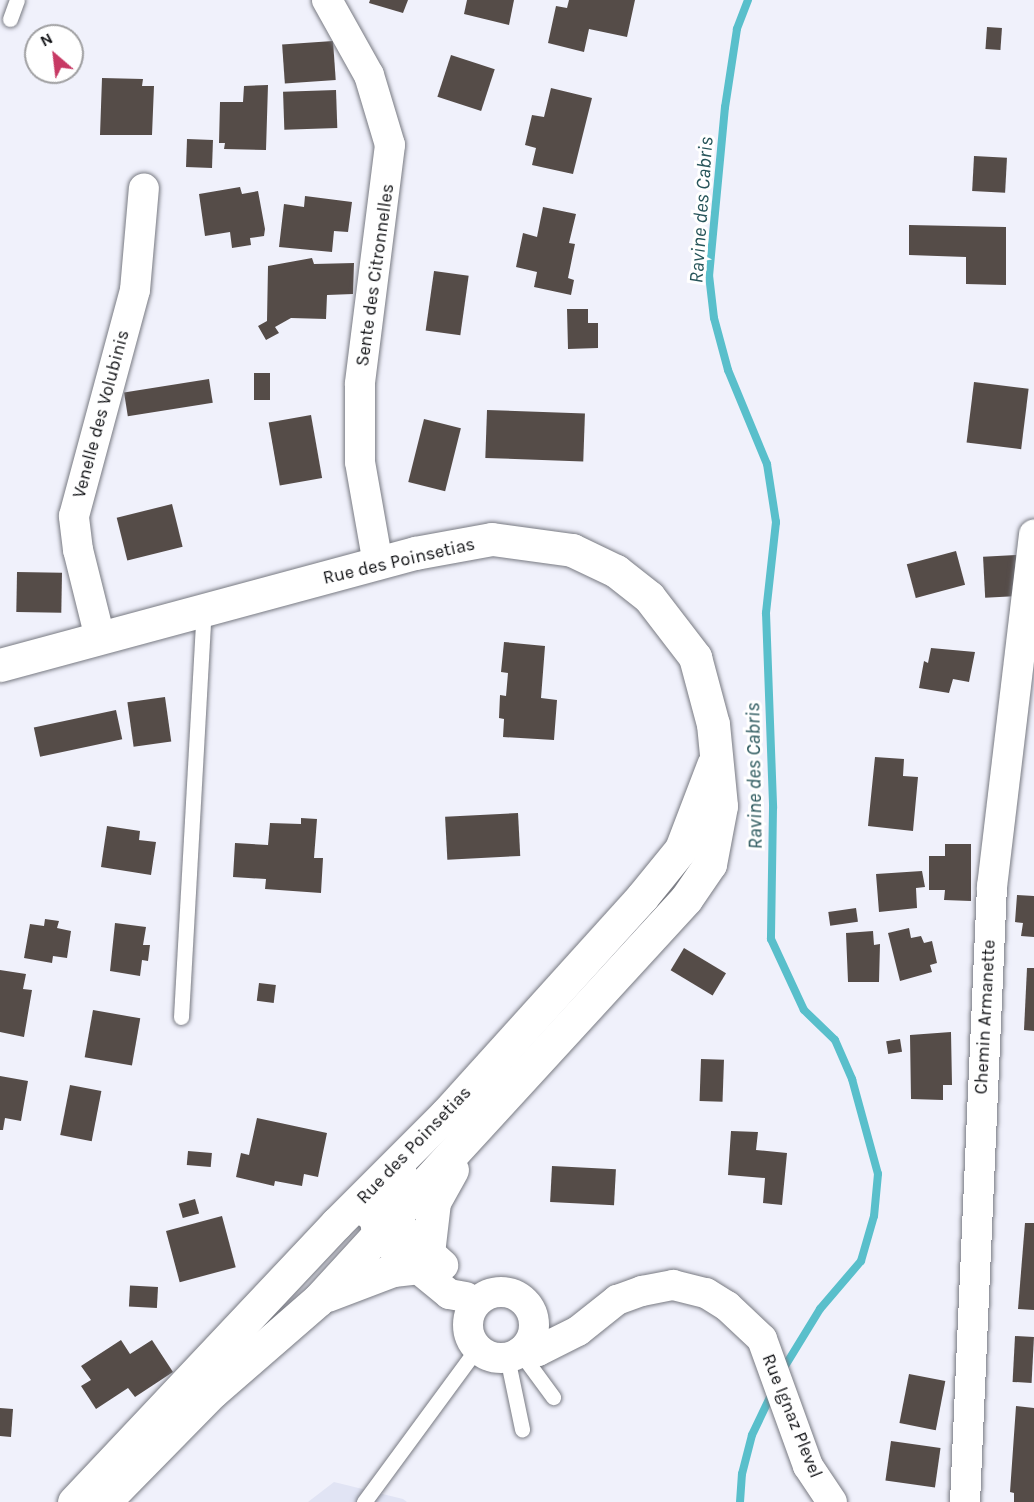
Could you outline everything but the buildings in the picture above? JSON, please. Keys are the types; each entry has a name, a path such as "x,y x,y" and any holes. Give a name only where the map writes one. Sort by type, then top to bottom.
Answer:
{"main road":[{"name":"Rue des Poinsetias","path":"0,664 378,564 492,540 572,550 616,571 649,597 695,657 713,724 714,760 721,806 710,864 686,899 486,1120 381,1222 318,1300 212,1392 104,1502"},
{"name":"Rue des Poinsetias","path":"74,1502 337,1223 446,1114 681,849 714,760"},
{"path":"318,1300 363,1280 421,1261 434,1202 486,1120"}],"street":[{"name":"Sente des Citronnelles","path":"327,0 369,75 390,145 360,384 360,462 378,564"},
{"name":"Venelle des Volubinis","path":"100,638 78,550 74,516 135,290 144,188"},
{"name":"Chemin Armanette","path":"965,1502 991,899 1034,534"},
{"path":"381,1222 384,1194 431,1142 446,1114"},
{"path":"337,1223 381,1222 421,1261 449,1294 469,1301 502,1291 522,1299 531,1311 534,1329 513,1354"},
{"name":"Rue Ignaz Plevel","path":"598,1313 617,1300 673,1284 706,1293 727,1306 762,1340 808,1466 832,1502"},
{"path":"469,1301 468,1334 477,1348 491,1357 538,1351 578,1331 598,1313"},
{"path":"531,1311 567,1318 598,1313"}],"lane":[{"path":"10,20 17,0"},
{"path":"181,1017 204,609"},
{"path":"364,1502 477,1348"},
{"path":"513,1354 553,1397"},
{"path":"513,1354 522,1429"}],"shaded area":[{"path":"334,1482 403,1499 407,1502 308,1502"}],"waterway":[{"name":"Ravine des Cabris","path":"748,0 737,29 725,107 709,275 714,318 728,370 767,464 776,522 766,613 773,808 771,939 804,1010 835,1040 852,1079 878,1174 874,1216 861,1261 820,1309 782,1371"},
{"name":"Ravine des Cabris","path":"740,1502 742,1474 752,1435 773,1391"}]}
